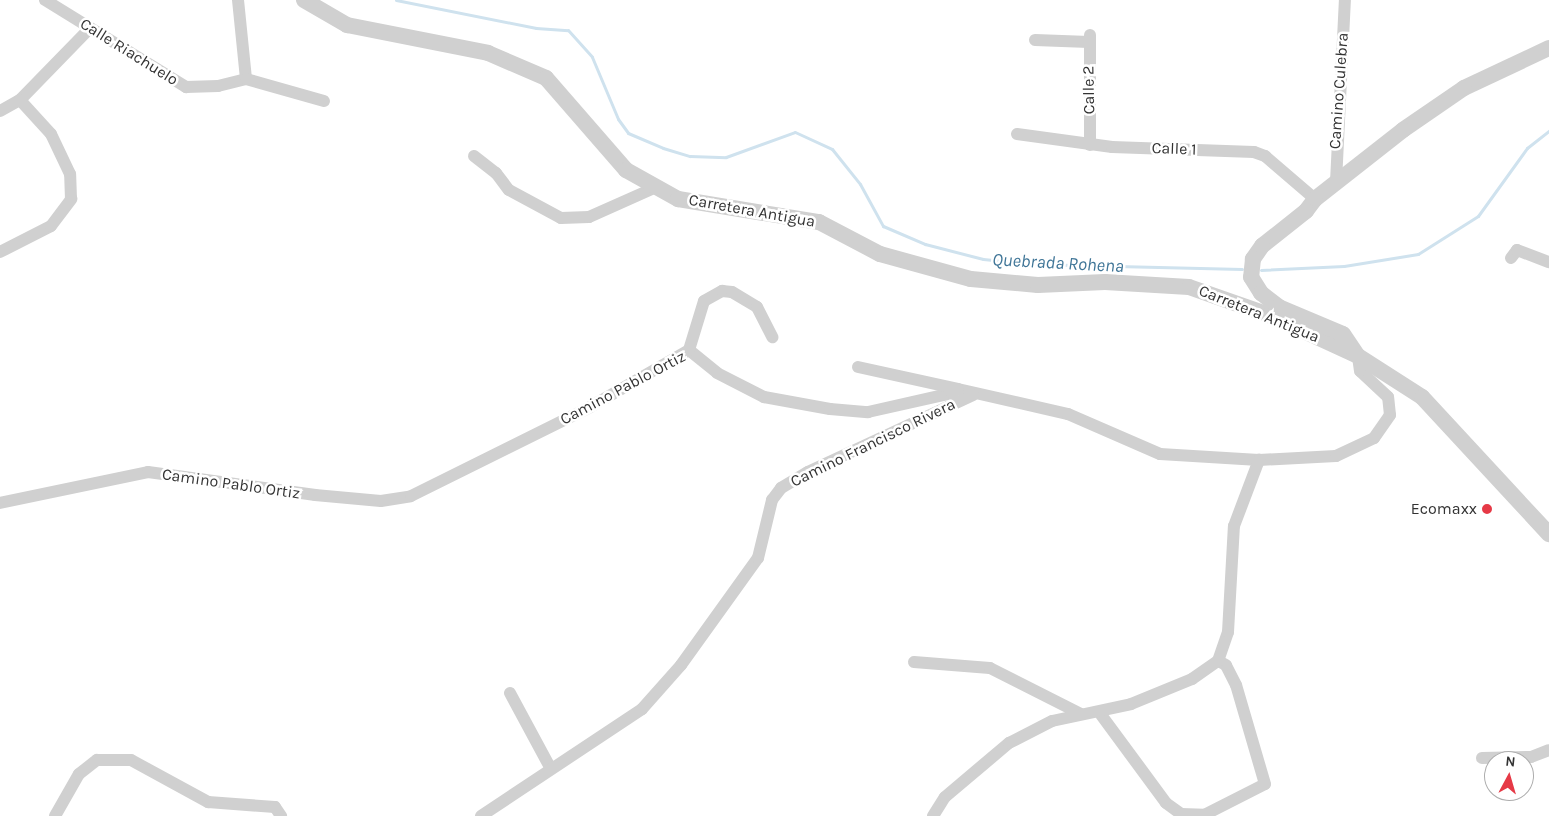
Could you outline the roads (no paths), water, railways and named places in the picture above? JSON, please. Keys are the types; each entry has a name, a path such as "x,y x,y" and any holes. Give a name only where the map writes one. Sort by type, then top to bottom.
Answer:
{"street":[{"name":"Calle Riachuelo","path":"45,0 186,87 218,86 246,79"},
{"path":"238,0 246,79 324,101"},
{"name":"Carretera Antigua","path":"304,0 347,25 488,53 546,78 626,170 654,188 678,199 819,222 880,254 971,280 1038,285 1105,282 1188,287 1269,315 1358,356 1422,397 1549,534"},
{"name":"Camino Culebra","path":"1336,182 1345,0"},
{"path":"0,111 20,100 90,28"},
{"name":"Calle 2","path":"1035,40 1090,39 1090,145"},
{"path":"858,367 958,389 973,395 1068,414 1160,454 1259,460 1336,456 1374,438 1390,415 1388,397 1360,371 1358,356 1343,334 1280,307 1261,293 1252,276 1252,260 1262,246 1306,211 1315,199 1402,130 1464,88 1549,48"},
{"path":"0,252 51,226 71,199 70,174 51,134 20,100"},
{"name":"Calle 1","path":"1017,134 1090,145 1254,152 1265,156 1315,199"},
{"path":"474,156 496,173 509,190 561,218 588,217 654,188"},
{"path":"1511,258 1517,250 1549,262"},
{"path":"689,350 704,301 722,291 732,292 757,307 772,337"},
{"name":"Camino Pablo Ortiz","path":"0,503 148,472 315,495 381,501 411,496 590,407 689,350 717,373 764,397 830,409 868,412 893,408 952,393 958,389"},
{"name":"Camino Francisco Rivera","path":"482,816 642,709 681,665 758,558 772,500 782,488 808,472 973,395"},
{"path":"933,816 944,797 1009,743 1052,721 1131,704 1192,679 1218,661 1228,632 1234,526 1259,460"},
{"path":"1099,712 1166,803 1181,814 1204,815 1265,784 1236,685 1226,665 1218,661"},
{"path":"914,662 990,668 1081,714"},
{"path":"510,693 551,769"},
{"path":"1482,758 1531,757 1549,750"},
{"path":"55,816 79,774 97,760 131,760 208,802 275,807 281,816"}],"waterway":[{"name":"Quebrada Rohena","path":"396,0 536,28 568,30 592,57 618,119 628,133 663,148 690,156 726,157 795,132 832,149 860,184 883,226 925,244 983,259 1033,264 1242,269"},
{"name":"Quebrada Rohena","path":"1261,270 1344,266 1418,254 1478,216 1527,148 1549,131"}],"place":[{"name":"Ecomaxx","path":"1487,509"}]}
